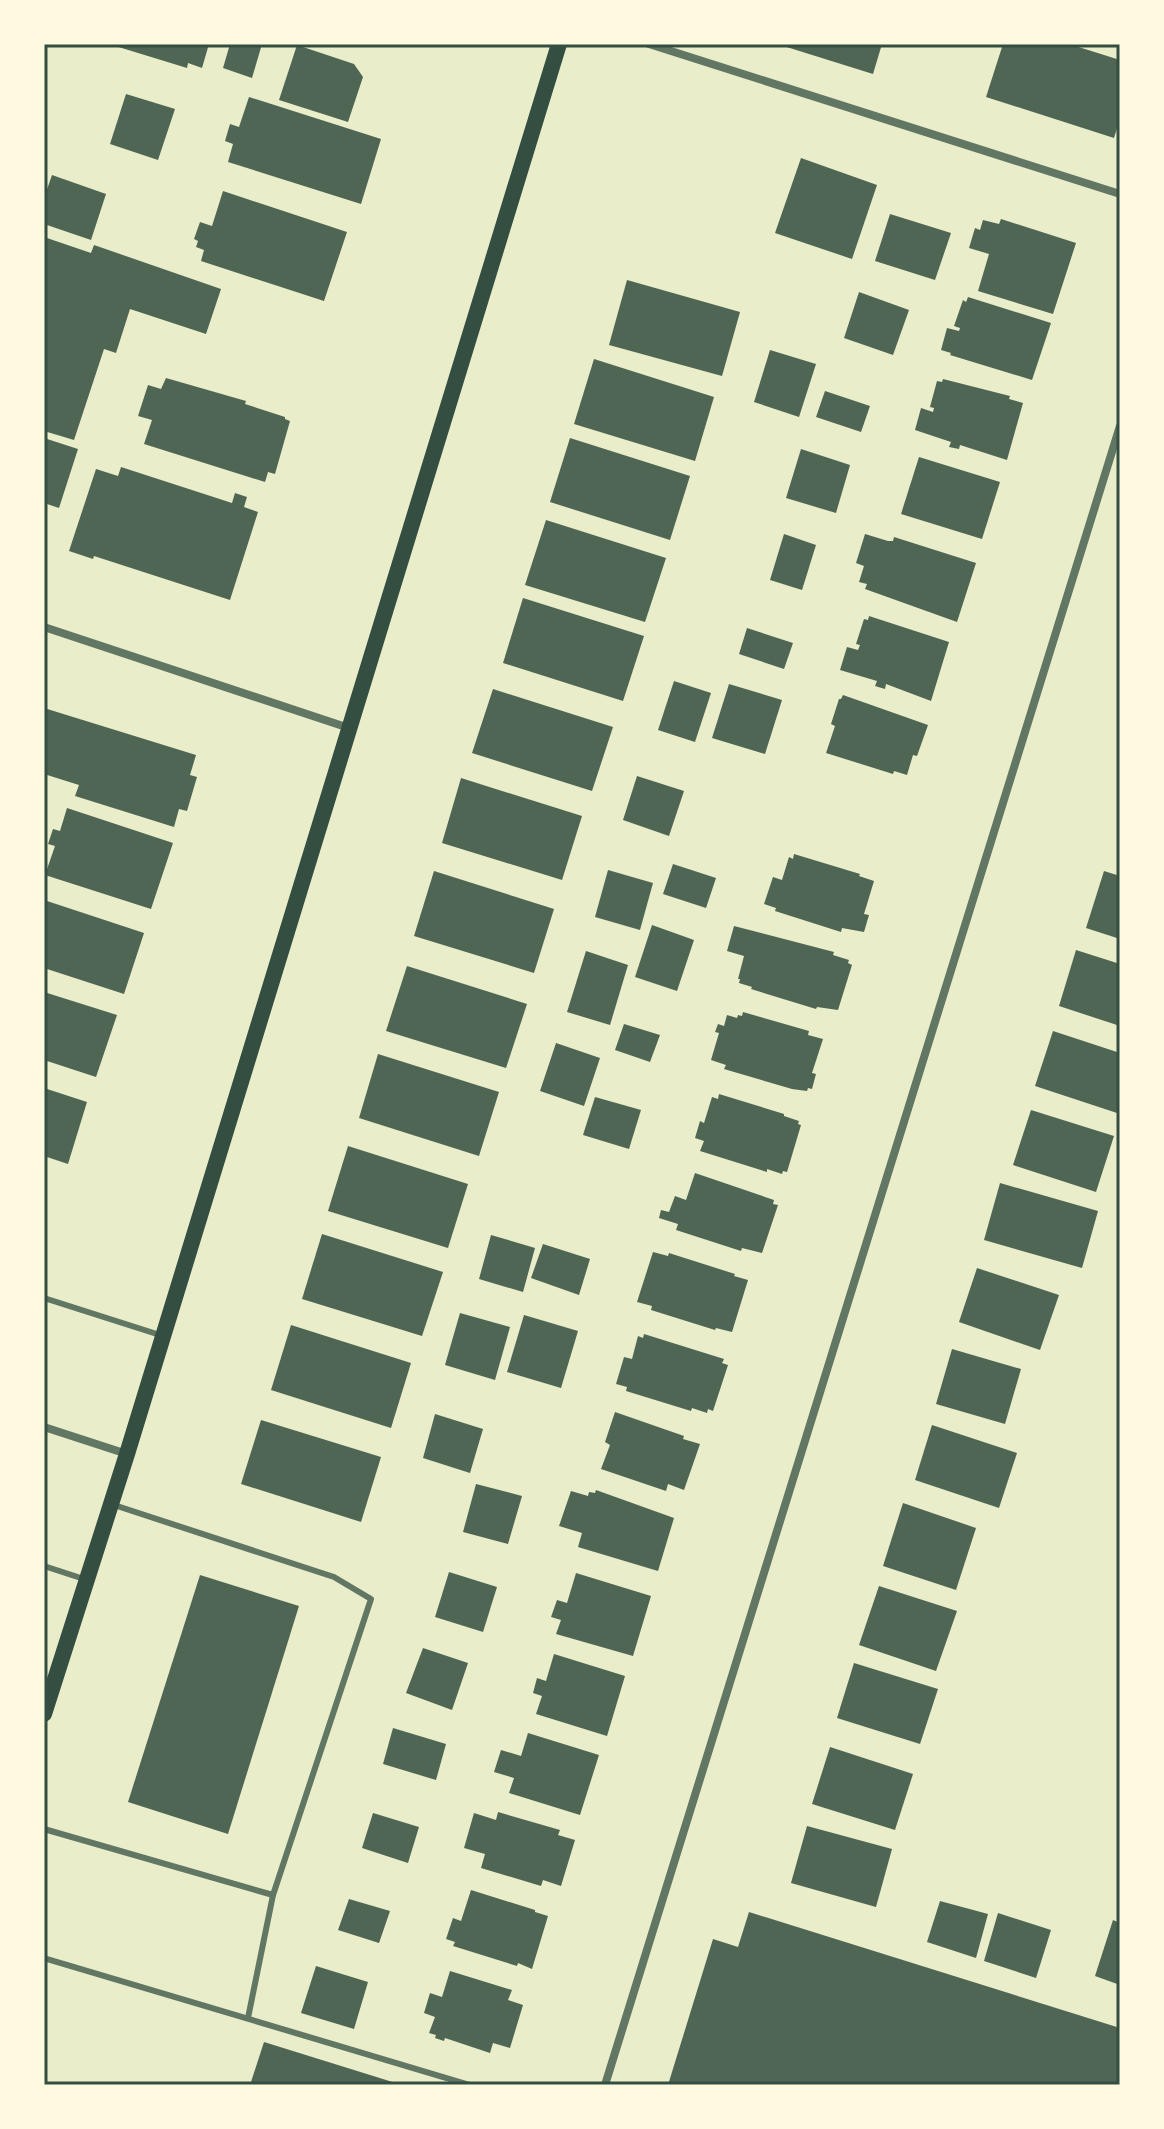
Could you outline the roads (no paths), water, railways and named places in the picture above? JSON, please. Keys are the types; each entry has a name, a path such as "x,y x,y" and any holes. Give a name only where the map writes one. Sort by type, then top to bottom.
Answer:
{"main road":[{"path":"45,1708 127,1454 559,44"}],"street":[{"path":"649,44 1120,194"},
{"path":"605,2085 1120,426"},
{"path":"44,627 349,728"},
{"path":"44,1427 127,1454"}],"lane":[{"path":"44,1298 163,1336"},
{"path":"111,1504 334,1577 371,1599 273,1895 248,2018"},
{"path":"44,1566 87,1580"},
{"path":"44,1829 273,1895"},
{"path":"44,1958 470,2085"}]}
